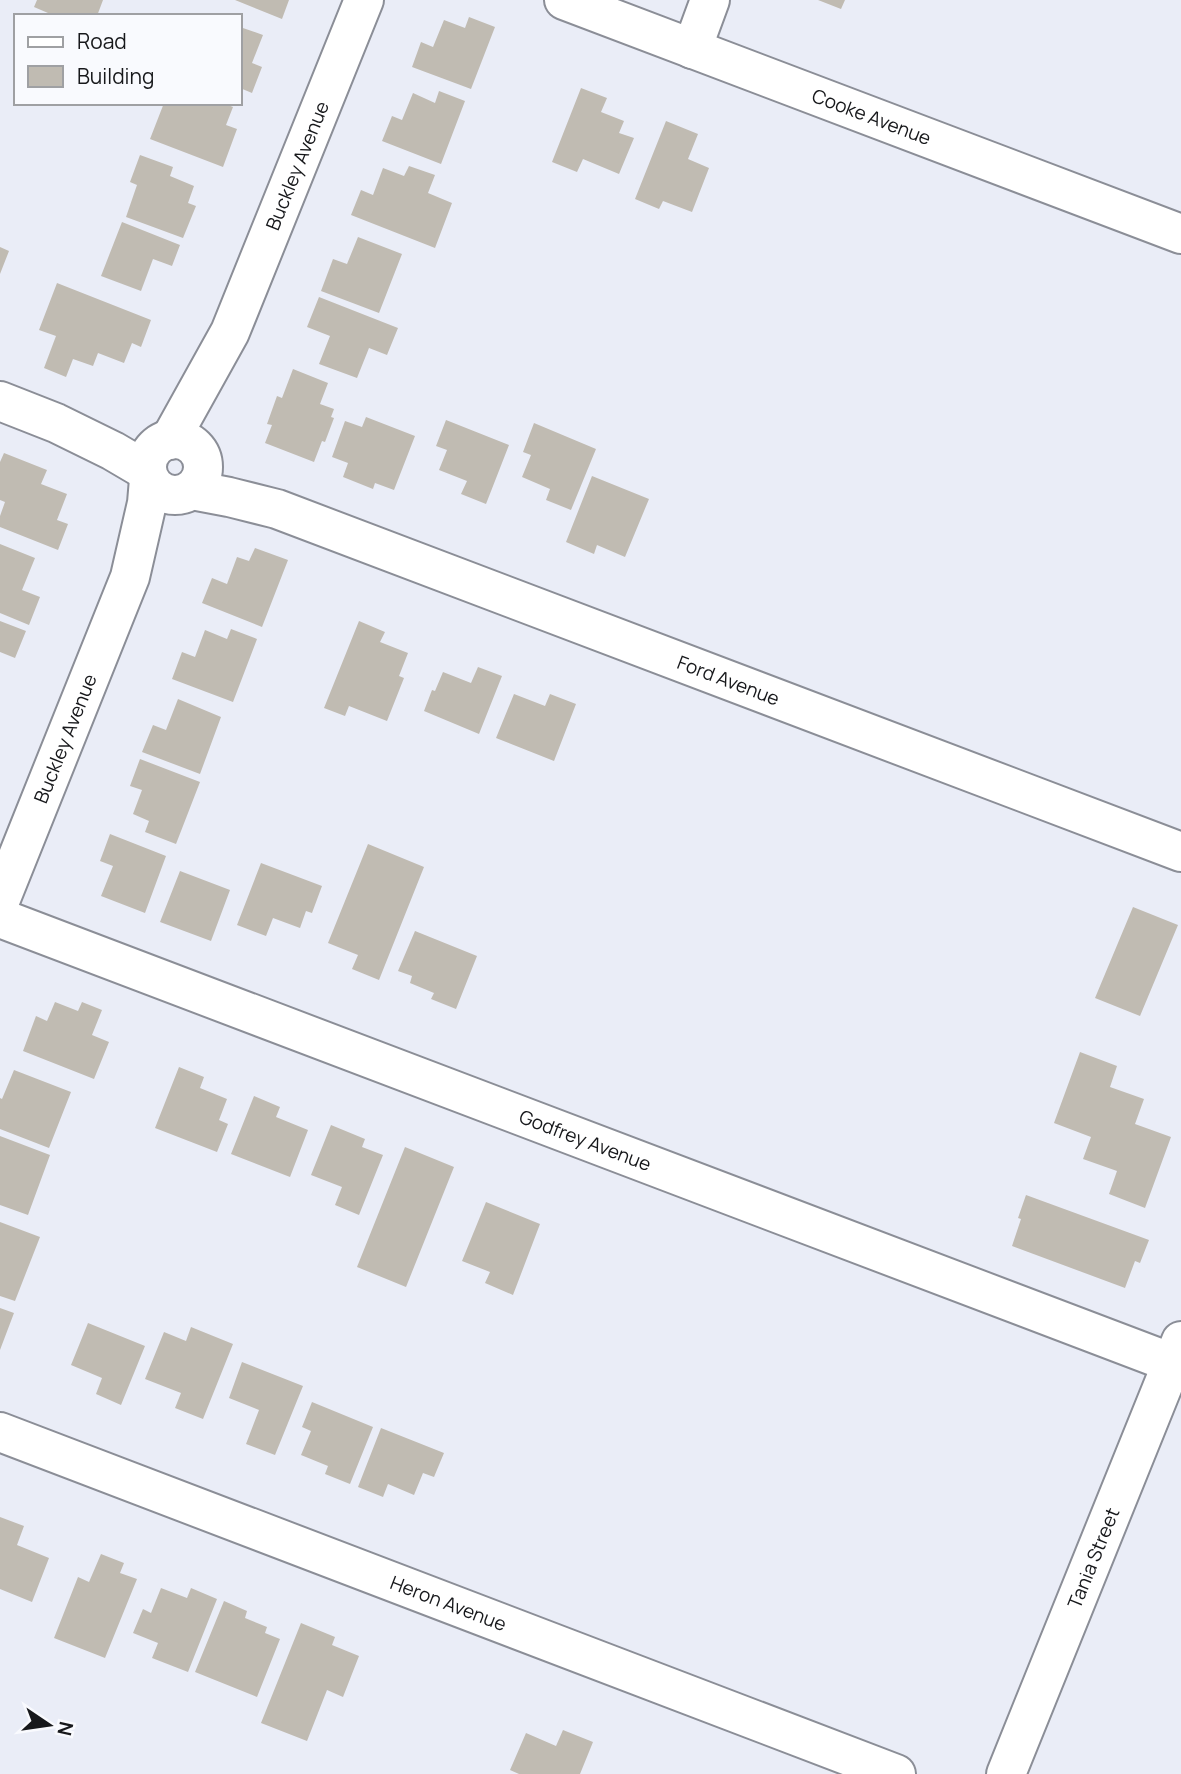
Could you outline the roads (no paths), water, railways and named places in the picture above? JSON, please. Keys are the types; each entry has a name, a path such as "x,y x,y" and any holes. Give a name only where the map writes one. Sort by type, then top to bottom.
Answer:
{"street":[{"name":"Buckley Avenue","path":"0,901 130,577 147,503 176,466 364,0"},
{"name":"Cooke Avenue","path":"564,0 1181,234"},
{"path":"691,49 709,0"},
{"name":"Ford Avenue","path":"0,401 56,423 113,451 176,466 277,509 1181,852"},
{"name":"Godfrey Avenue","path":"0,918 1177,1352"},
{"name":"Tania Street","path":"1006,1774 1177,1352"},
{"name":"Heron Avenue","path":"0,1432 896,1774"}]}
